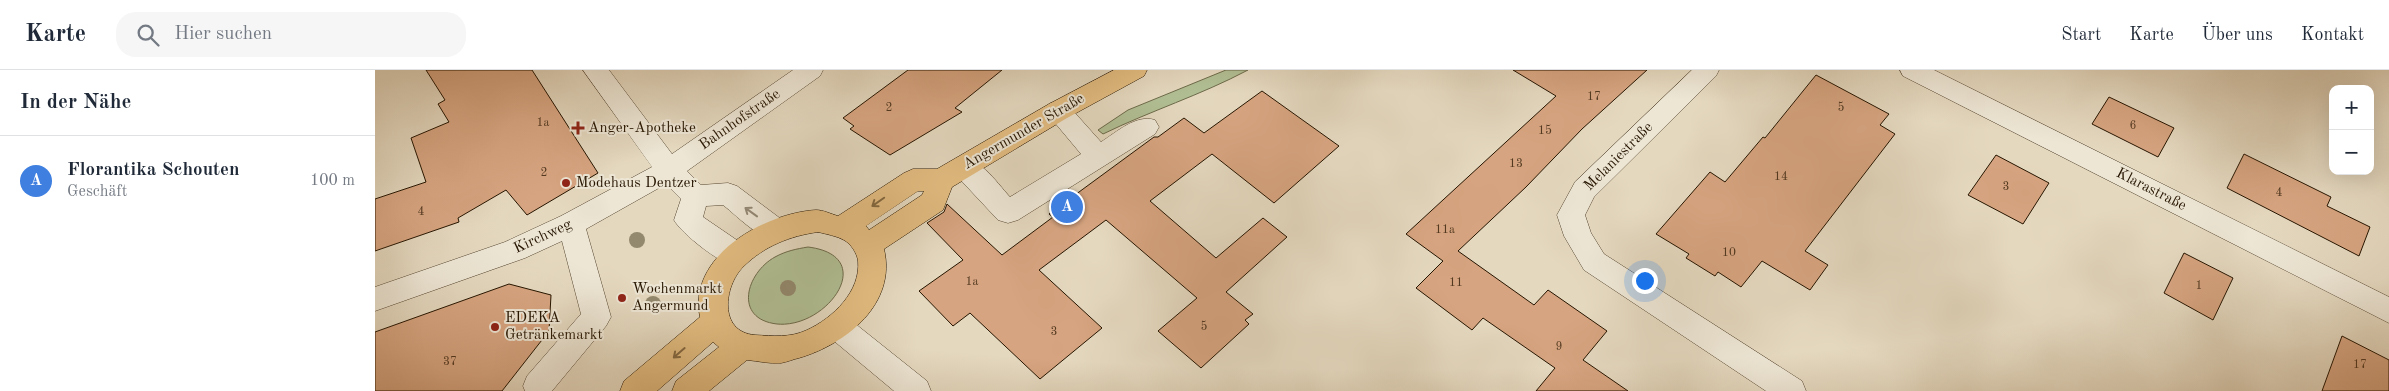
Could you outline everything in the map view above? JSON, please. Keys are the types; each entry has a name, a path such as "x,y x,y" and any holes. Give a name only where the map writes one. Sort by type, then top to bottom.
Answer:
{"main road":[{"name":"Angermunder Straße","path":"844,226 913,180 941,180 1058,111 1135,70"},
{"path":"868,245 933,202 941,180"},
{"path":"805,222 832,222 844,226 858,234 868,245 873,257 874,271 871,285 852,315 838,328 819,339 779,351 759,351 730,340 716,321 713,309 714,295 722,274 737,255 762,236 775,230 805,222"},
{"path":"635,391 716,321"},
{"path":"687,391 742,346"}],"street":[{"path":"595,70 669,170 695,196 728,194 775,230"},
{"name":"Bahnhofstraße","path":"669,170 811,70"},
{"name":"Melaniestraße","path":"1707,70 1585,190 1571,215 1578,236 1594,262 1791,391"},
{"name":"Klarastraße","path":"1913,70 2389,311"},
{"path":"1058,111 1099,156"},
{"path":"964,167 1007,212 1146,127"},
{"name":"Kirchweg","path":"375,299 515,250 571,224 669,170"},
{"path":"695,196 688,220 699,230 737,255"},
{"path":"538,386 596,317 571,224"},
{"path":"838,328 916,391"}],"green space":[{"path":"1226,70 1248,70 1103,134 1098,130 1128,110"},
{"path":"808,247 829,253 841,264 843,277 838,291 828,304 813,315 796,322 777,324 763,320 754,314 749,305 751,284 765,264 783,253"}],"building":[{"path":"426,70 532,70 598,173 527,215 506,190 458,218 459,222 375,251 375,199 426,182 411,138 449,122 438,104 445,100"},
{"path":"908,70 1002,70 955,108 962,112 890,155 850,129 854,126 843,118"},
{"path":"1513,70 1647,70 1582,129 1526,187 1458,251 1534,305 1548,290 1607,331 1583,360 1628,391 1536,391 1555,368 1483,318 1472,330 1416,288 1443,261 1406,234 1556,96"},
{"path":"1816,75 1889,114 1880,125 1895,134 1805,251 1828,265 1810,290 1762,261 1741,287 1718,272 1715,276 1686,258 1689,254 1656,234 1710,172 1725,182 1763,137 1765,138"},
{"path":"1262,91 1339,146 1274,203 1212,154 1150,201 1216,258 1263,218 1287,237 1226,292 1253,314 1245,320 1249,324 1201,368 1158,331 1197,298 1106,220 1039,270 1102,328 1040,379 970,313 953,326 919,291 963,260 927,223 944,212 947,204 1002,255 1053,217 1049,214 1154,137 1158,137 1184,118 1204,133"},
{"path":"2109,97 2174,128 2158,157 2092,124"},
{"path":"2244,154 2331,197 2327,206 2370,227 2359,256 2227,188"},
{"path":"1996,155 2049,183 2023,224 1968,195"},
{"path":"2184,253 2233,278 2213,320 2164,293"},
{"path":"509,284 551,295 549,331 502,391 375,391 375,332"},
{"path":"2342,336 2389,360 2389,391 2322,391"}],"place":[{"name":"Anger-Apotheke","path":"578,128"},
{"name":"Modehaus Dentzer","path":"566,183"},
{"name":"Florantika Schouten","path":"1067,207"},
{"name":"Wochenmarkt Angermund","path":"622,298"},
{"name":"EDEKA Getränkemarkt","path":"495,327"}]}
